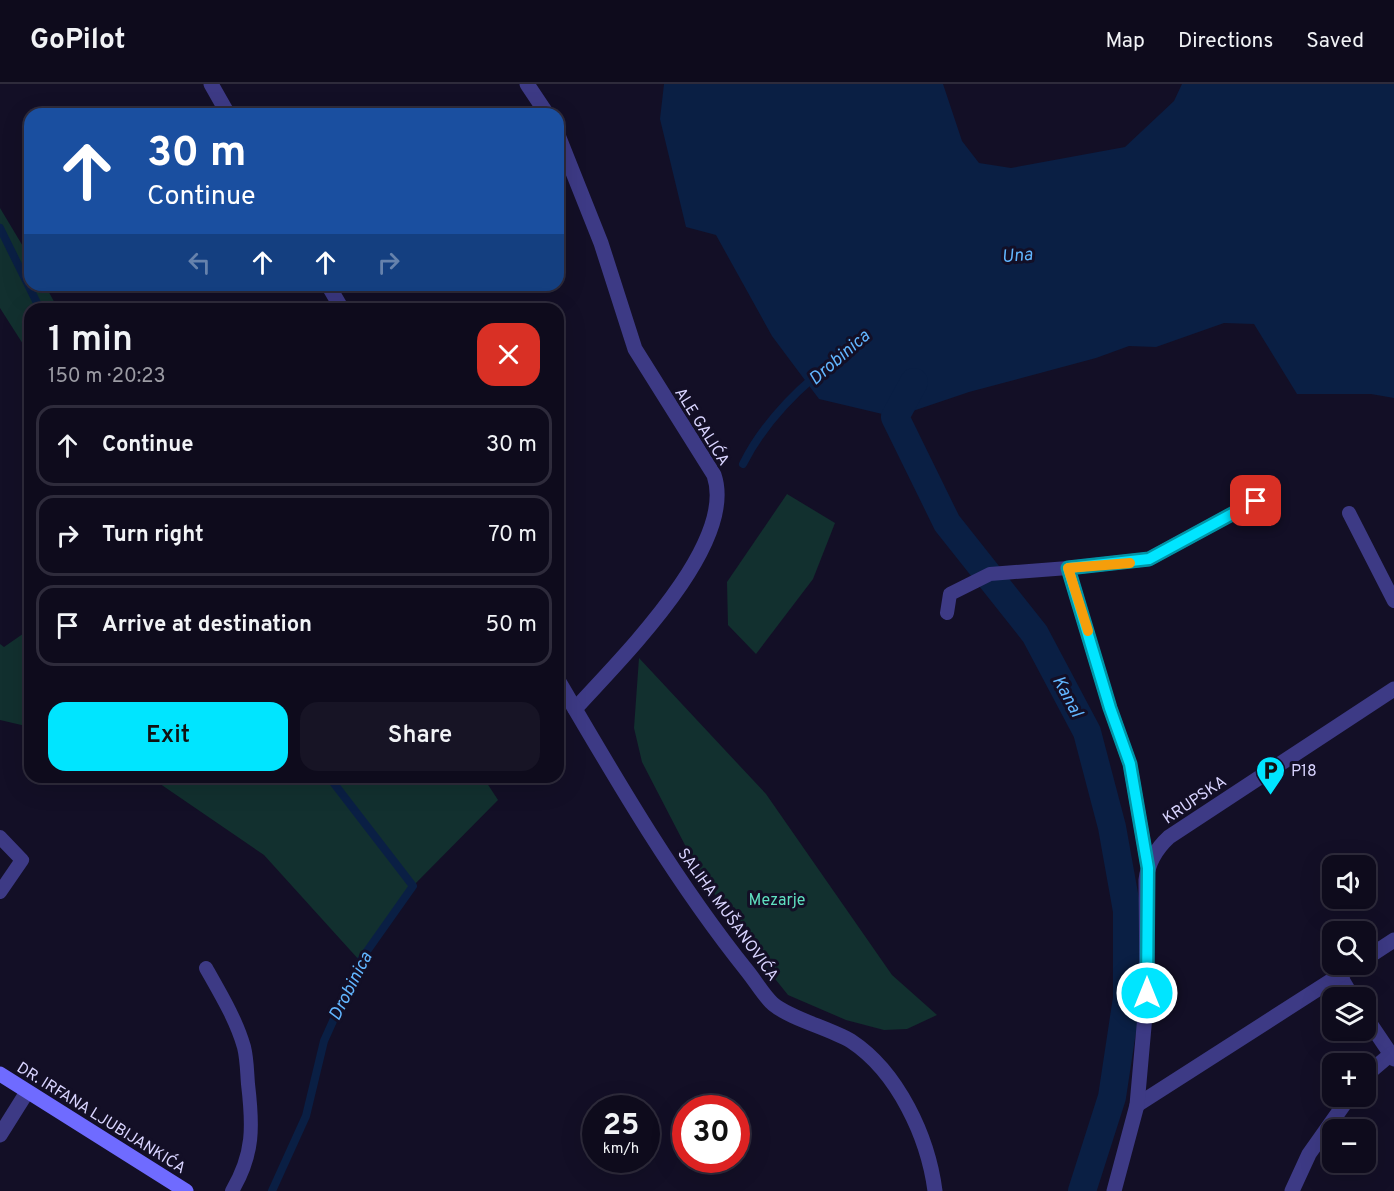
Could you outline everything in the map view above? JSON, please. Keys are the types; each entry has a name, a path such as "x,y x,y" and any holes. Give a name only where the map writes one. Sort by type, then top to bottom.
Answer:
{"main road":[{"name":"DR. IRFANA LJUBIJANKIĆA","path":"0,1074 186,1191"}],"street":[{"path":"211,84 225,108"},
{"path":"527,84 543,108"},
{"name":"ALE GALIĆA","path":"564,150 601,243 635,349 714,475 718,489 718,506 692,566 663,610 575,709"},
{"name":"KRUPSKA","path":"1148,868 1158,848 1169,837 1394,689"},
{"name":"SALIHA MUŠANOVIĆA","path":"564,690 642,824 724,943 774,1005 852,1042 884,1072 909,1107 922,1136 933,1171 935,1191"},
{"path":"1113,1191 1137,1105 1147,993 1148,868"},
{"path":"1376,952 1394,940"},
{"path":"1137,1105 1340,976 1346,987"},
{"path":"1376,1032 1393,1056 1376,1068"},
{"path":"0,1135 27,1092"},
{"path":"1292,1191 1309,1154 1342,1107"}],"lane":[{"path":"947,613 950,594 990,574 1149,559 1256,501"},
{"path":"1349,513 1394,602"},
{"path":"1068,568 1110,708 1130,764 1148,868"},
{"path":"0,837 22,860 0,892"},
{"path":"206,968 230,1011 244,1048 250,1100 252,1135 244,1171 231,1191"}],"green space":[{"path":"0,208 24,248 24,291 48,291 55,303 24,303 24,346 0,308"},
{"path":"787,494 835,523 813,579 756,654 728,625 727,582"},
{"path":"24,633 24,726 0,720 0,644 4,647"},
{"name":"Mezarje","path":"639,658 766,794 892,975 937,1015 907,1029 884,1030 846,1020 788,995 736,930 686,847 642,762 634,728"},
{"path":"159,783 487,783 498,800 413,886 360,961 264,855"}],"water":[{"name":"Una","path":"664,84 943,84 962,141 979,163 1011,168 1125,147 1174,101 1182,84 1394,84 1394,398 1371,394 1297,394 1254,324 1224,323 1156,347 1129,346 1096,358 969,392 895,417 819,399 772,336 716,235 686,227 660,119"}],"waterway":[{"name":"Drobinica","path":"0,228 24,277"},
{"name":"Drobinica","path":"31,291 37,303"},
{"name":"Drobinica","path":"743,464 774,417 814,377"},
{"name":"Kanal","path":"914,382 895,417 947,523 1035,634 1087,732 1112,827 1127,911 1127,998 1112,1097 1082,1191"},
{"name":"Drobinica","path":"272,1191 306,1116 324,1041 360,961 413,886 334,783"}],"slow traffic":[{"path":"1088,631 1068,568 1130,563"}],"place":[{"name":"P18","path":"1270,796"}],"route":[{"path":"1147,993 1146,880 1148,868 1130,764 1110,708 1068,568 1121,564 1149,559 1256,501"}]}
